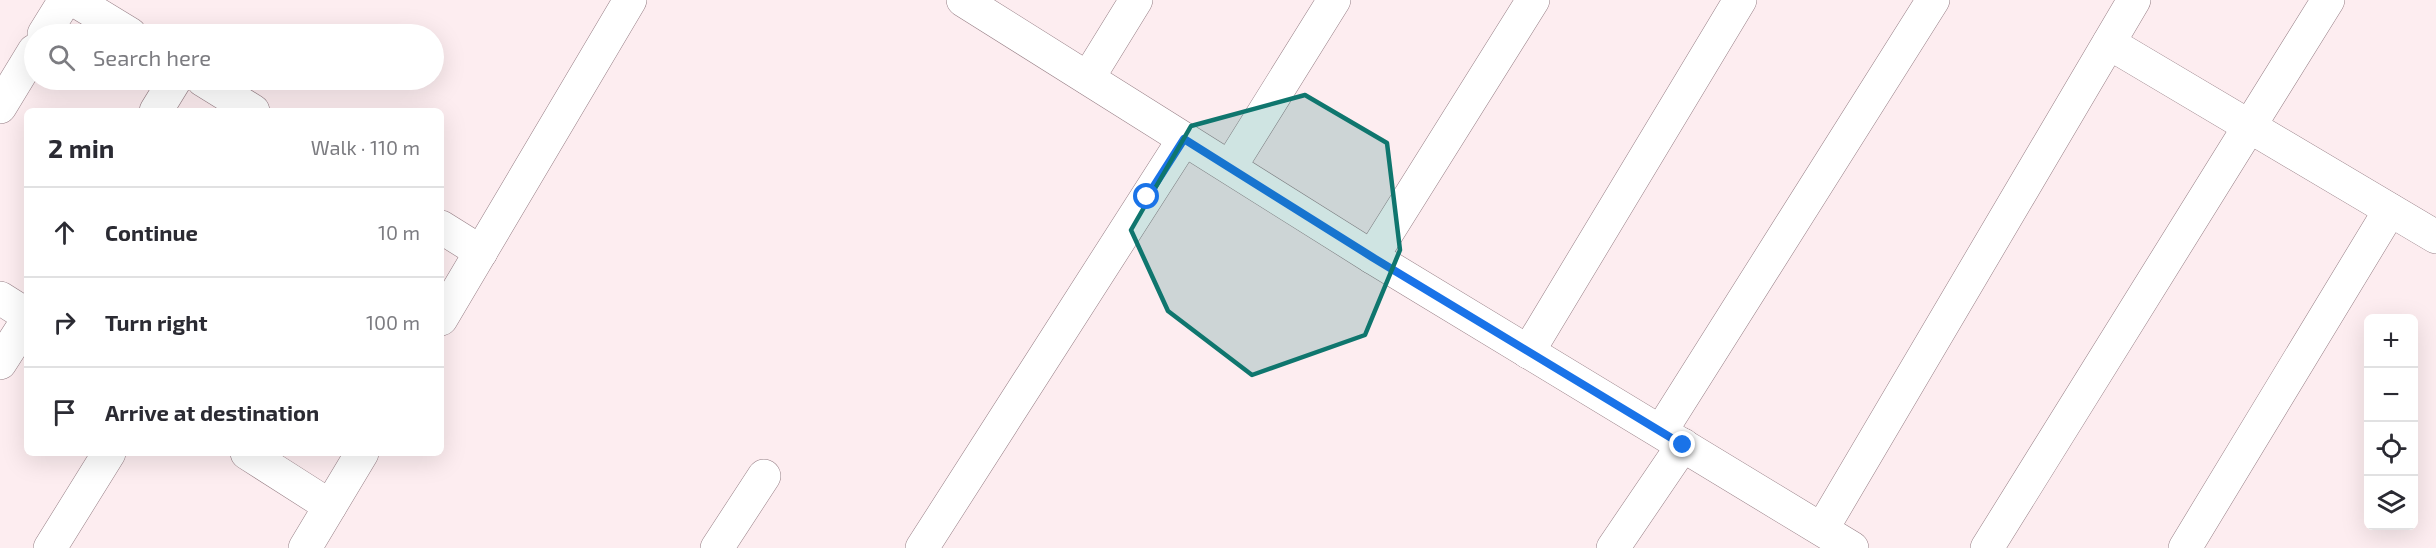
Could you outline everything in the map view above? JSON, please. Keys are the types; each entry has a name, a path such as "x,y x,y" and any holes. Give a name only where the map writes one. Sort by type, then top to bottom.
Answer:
{"street":[{"path":"50,24 66,0"},
{"path":"74,0 114,24"},
{"path":"444,315 630,0"},
{"path":"963,0 1372,257 1852,548"},
{"path":"1088,78 1136,0"},
{"path":"1230,167 1334,0"},
{"path":"1372,257 1533,0"},
{"path":"1528,352 1740,0"},
{"path":"1613,548 1672,438 1933,0"},
{"path":"1822,529 2134,0"},
{"path":"1987,548 2328,0"},
{"path":"2109,43 2436,237"},
{"path":"0,107 24,67"},
{"path":"158,108 169,90"},
{"path":"219,90 249,108"},
{"path":"922,548 1184,139"},
{"path":"2185,548 2390,210"},
{"path":"444,229 481,252"},
{"path":"0,298 24,313"},
{"path":"0,363 24,326"},
{"path":"50,548 107,456"},
{"path":"251,456 330,506"},
{"path":"306,548 360,456"},
{"path":"717,548 764,476"}],"highlighted area":[{"path":"1305,95 1387,143 1400,250 1365,335 1252,375 1168,311 1131,230 1191,126"}],"route":[{"path":"1147,197 1184,139 1372,257 1683,445"}]}
